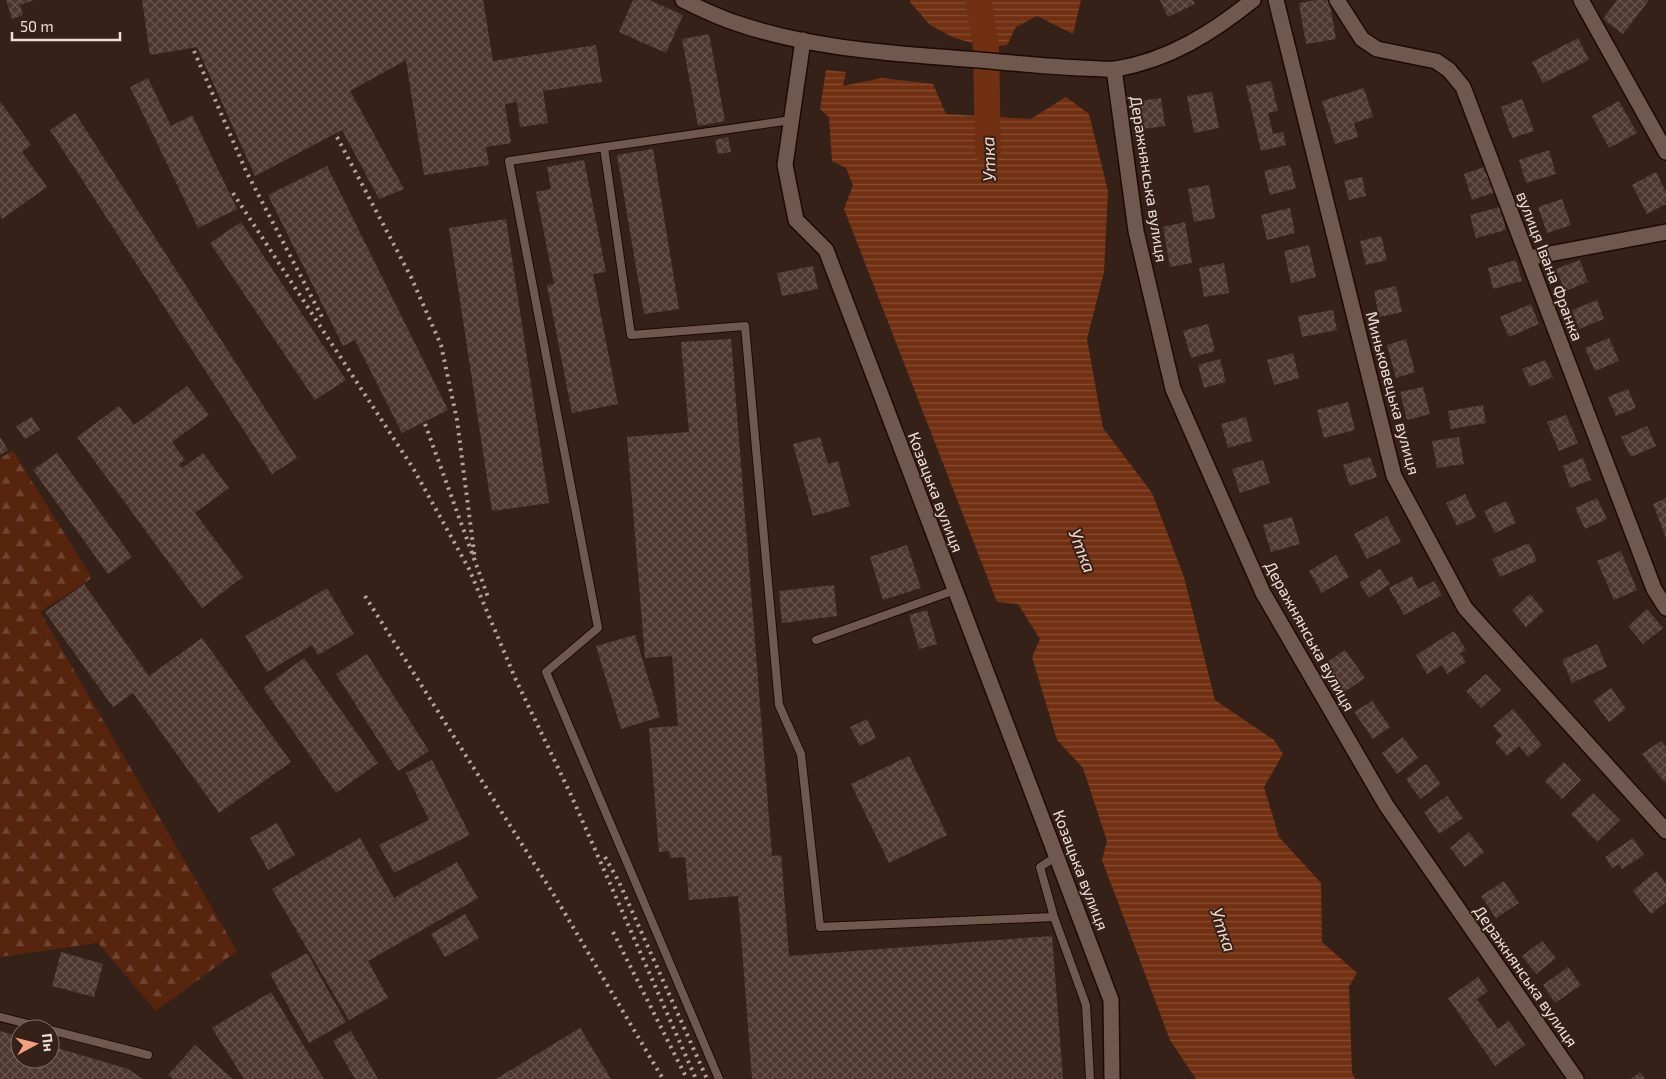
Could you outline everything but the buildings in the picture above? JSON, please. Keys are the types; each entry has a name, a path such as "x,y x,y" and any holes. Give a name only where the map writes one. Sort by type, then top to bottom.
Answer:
{"street":[{"path":"683,0 738,24 803,40 860,49 1016,64 1114,69 1148,61 1180,49 1232,17 1253,0"},
{"name":"Миньковецька вулиця","path":"1276,0 1394,476 1465,608 1666,831"},
{"name":"вулиця Івана Франка","path":"1337,0 1362,39 1377,49 1436,61 1449,70 1463,87 1654,589 1666,608"},
{"path":"1580,0 1666,152"},
{"name":"Козацька вулиця","path":"803,40 785,165 796,220 826,250 1111,1000 1112,1079"},
{"name":"Деражнянська вулиця","path":"1114,69 1136,231 1173,389 1263,593 1386,805 1576,1079"},
{"path":"1528,258 1666,232"}],"lane":[{"path":"719,1079 546,672 598,628 509,161 791,120"},
{"path":"604,147 631,335 744,326 779,705 801,754 820,926 1054,917"},
{"path":"816,640 955,590"},
{"path":"1057,856 1040,867 1054,917 1086,1005 1090,1079"},
{"path":"60,1032 148,1055"}],"green space":[{"path":"13,451 92,578 40,612 237,951 156,1011 98,943 0,957 0,458"}],"water":[{"path":"910,0 1081,0 1073,34 1037,16 1016,27 1007,45 986,47 952,37 930,25"},
{"path":"826,70 846,72 843,86 882,78 933,84 946,114 1031,119 1066,97 1089,114 1108,191 1104,272 1087,339 1103,428 1152,493 1184,577 1215,700 1274,740 1283,754 1264,787 1279,837 1321,883 1322,942 1357,973 1349,986 1352,1073 1355,1079 1196,1079 1170,1040 1102,860 1107,841 1083,768 1057,740 1032,657 1040,639 1018,604 997,602 844,209 853,185 846,168 832,161 829,117 820,109"}],"waterway":[{"name":"Утка","path":"978,0 986,47 988,152"}],"railway":[{"path":"194,51 246,171 323,319"},
{"path":"337,137 411,277 441,345 457,420 475,560"},
{"path":"233,193 413,468 469,569 516,680 571,795 696,1079"},
{"path":"425,424 488,597"},
{"path":"365,596 554,895 663,1079"},
{"path":"605,857 619,882 707,1079"},
{"path":"613,932 687,1079"}]}
